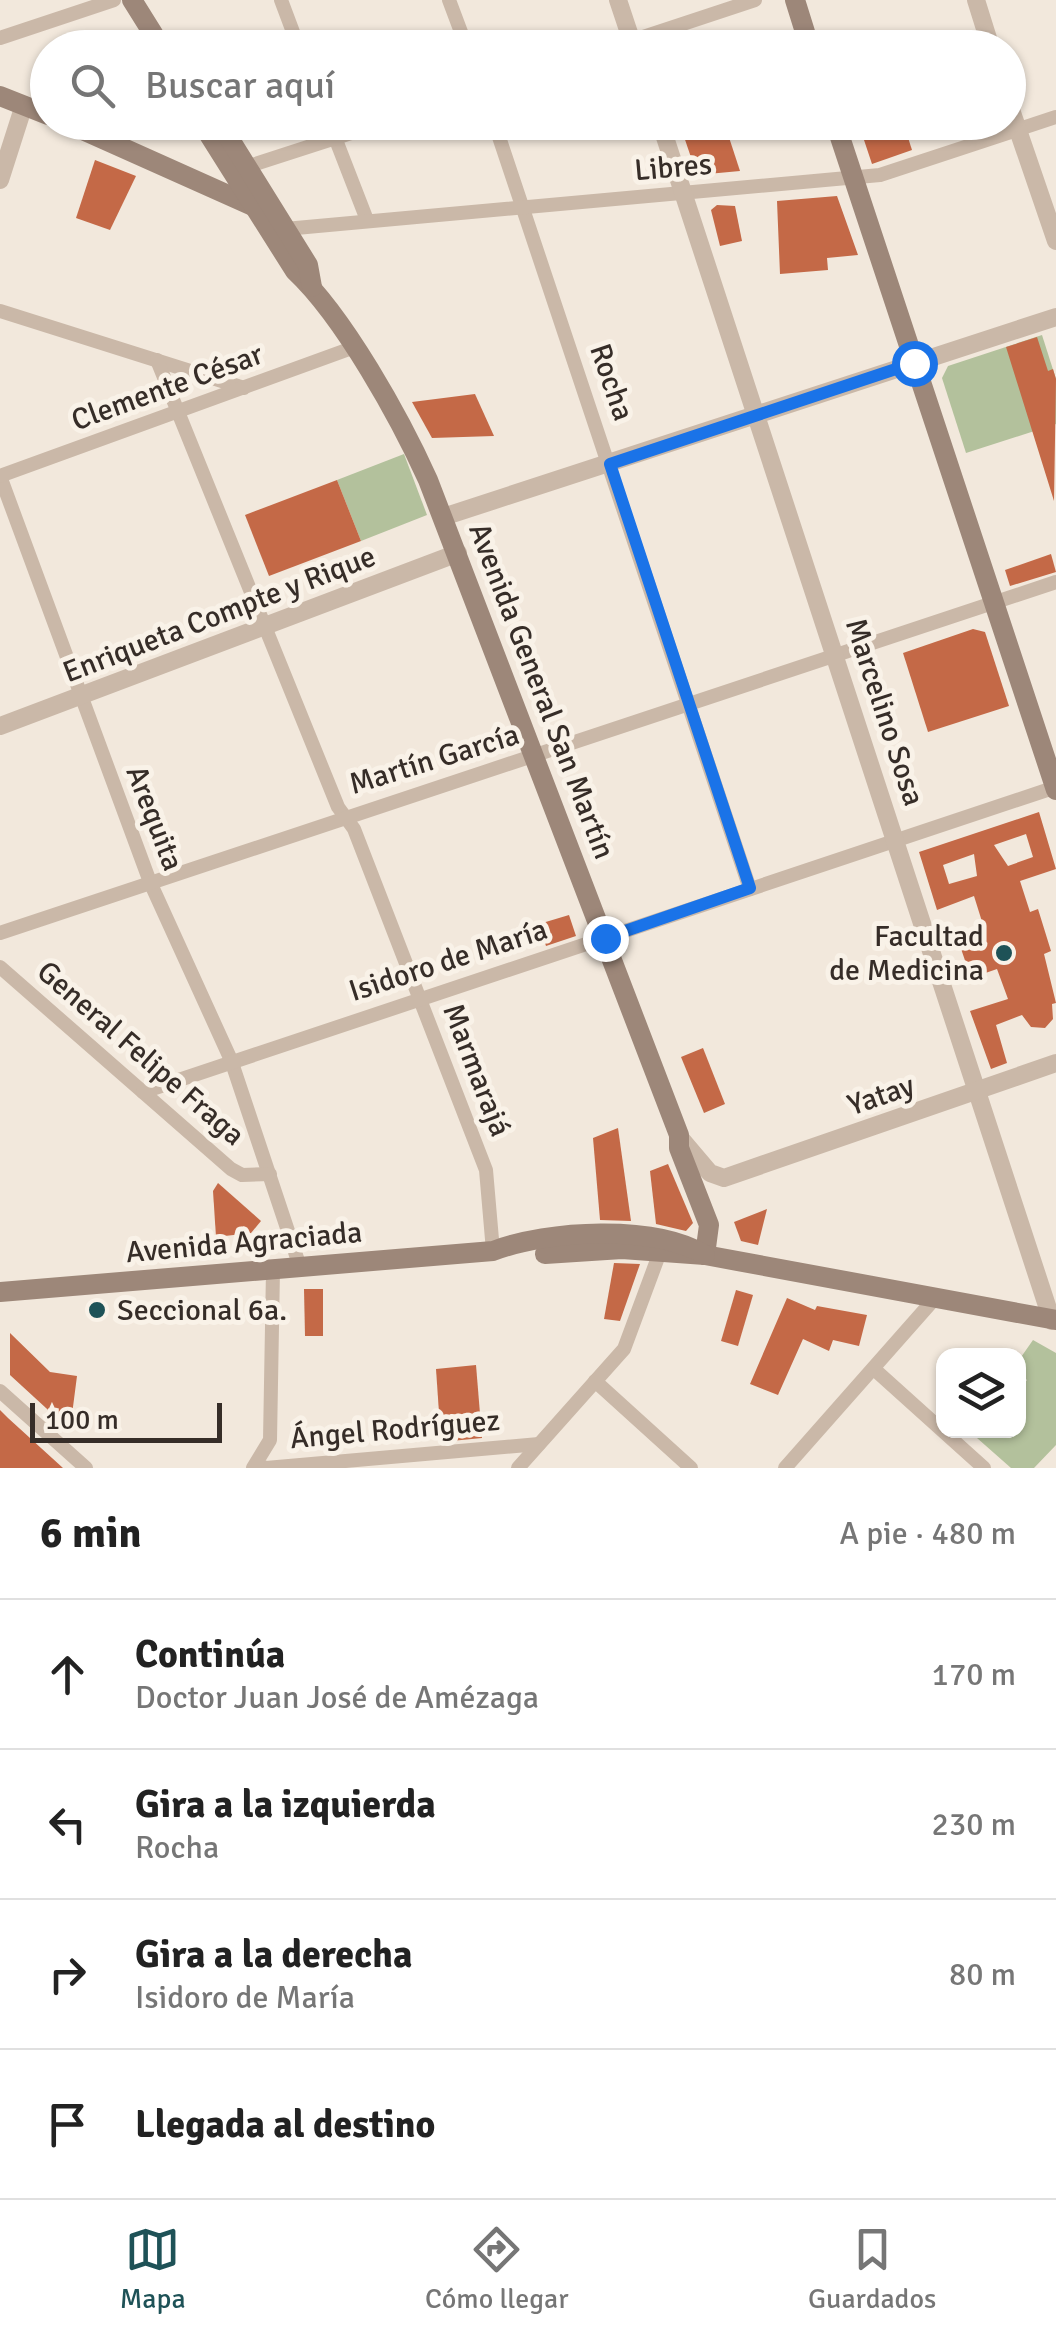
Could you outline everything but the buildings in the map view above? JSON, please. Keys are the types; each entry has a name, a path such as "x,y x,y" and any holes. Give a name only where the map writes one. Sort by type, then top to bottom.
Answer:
{"main road":[{"path":"132,0 151,30"},
{"path":"795,0 804,30"},
{"path":"0,96 30,108"},
{"path":"108,140 189,174 245,175"},
{"name":"Avenida General San Martín","path":"216,140 285,229 308,265 312,288"},
{"name":"Avenida General San Martín","path":"227,140 245,175 254,206 294,271 312,288 352,348 410,442 458,553 679,1135 679,1148 710,1233 706,1256"},
{"path":"841,140 1056,788"},
{"path":"189,174 200,185 254,206"},
{"name":"Avenida Agraciada","path":"0,1292 493,1251 510,1244 633,1234 688,1244 706,1256"},
{"name":"Avenida Agraciada","path":"493,1251 513,1257 622,1248 706,1256 1055,1322"}],"street":[{"path":"0,38 114,0"},
{"path":"281,0 293,30"},
{"path":"449,0 460,30"},
{"path":"618,0 628,30"},
{"path":"672,30 755,0"},
{"path":"976,0 985,30"},
{"path":"0,180 24,105"},
{"name":"Libres","path":"1026,127 1056,117"},
{"path":"245,175 332,140"},
{"path":"335,140 367,220"},
{"name":"Rocha","path":"500,140 750,888"},
{"name":"Marcelino Sosa","path":"666,140 1055,1322"},
{"name":"Libres","path":"285,229 880,175 987,140"},
{"path":"1021,140 1056,241"},
{"path":"0,311 245,388"},
{"path":"442,517 1056,317"},
{"name":"Clemente César","path":"0,476 352,348"},
{"name":"Marmarajá","path":"156,360 486,1170 493,1251"},
{"name":"Arequita","path":"0,476 150,882 231,1060 270,1174"},
{"name":"Enriqueta Compte y Rique","path":"0,726 458,553"},
{"name":"Martín García","path":"0,933 1056,582"},
{"name":"Isidoro de María","path":"142,1092 1056,788"},
{"name":"General Felipe Fraga","path":"0,966 230,1169 255,1177 270,1174"},
{"name":"Yatay","path":"717,1175 1056,1063"},
{"name":"Avenida General San Martín","path":"679,1135 717,1175"},
{"path":"270,1174 300,1268"},
{"path":"703,1207 717,1175"},
{"path":"518,1468 624,1349 660,1252"},
{"path":"255,1466 270,1440 273,1270"},
{"path":"785,1468 936,1297"},
{"path":"874,1369 984,1468"},
{"path":"595,1381 691,1468"},
{"path":"0,1391 86,1468"},
{"name":"Ángel Rodríguez","path":"255,1466 379,1463 539,1444"}],"green space":[{"path":"1042,335 1056,379 1056,424 966,453 942,378 948,366"},
{"path":"404,454 427,515 361,541 337,480"},
{"path":"1033,1340 1056,1353 1056,1445 1034,1468 1011,1468 977,1438 1026,1438 1026,1350"}],"place":[{"name":"Facultad de Medicina","path":"1004,953"},
{"name":"Seccional 6a.","path":"97,1310"}],"route":[{"path":"605,938 750,888 610,464 914,363"}]}
